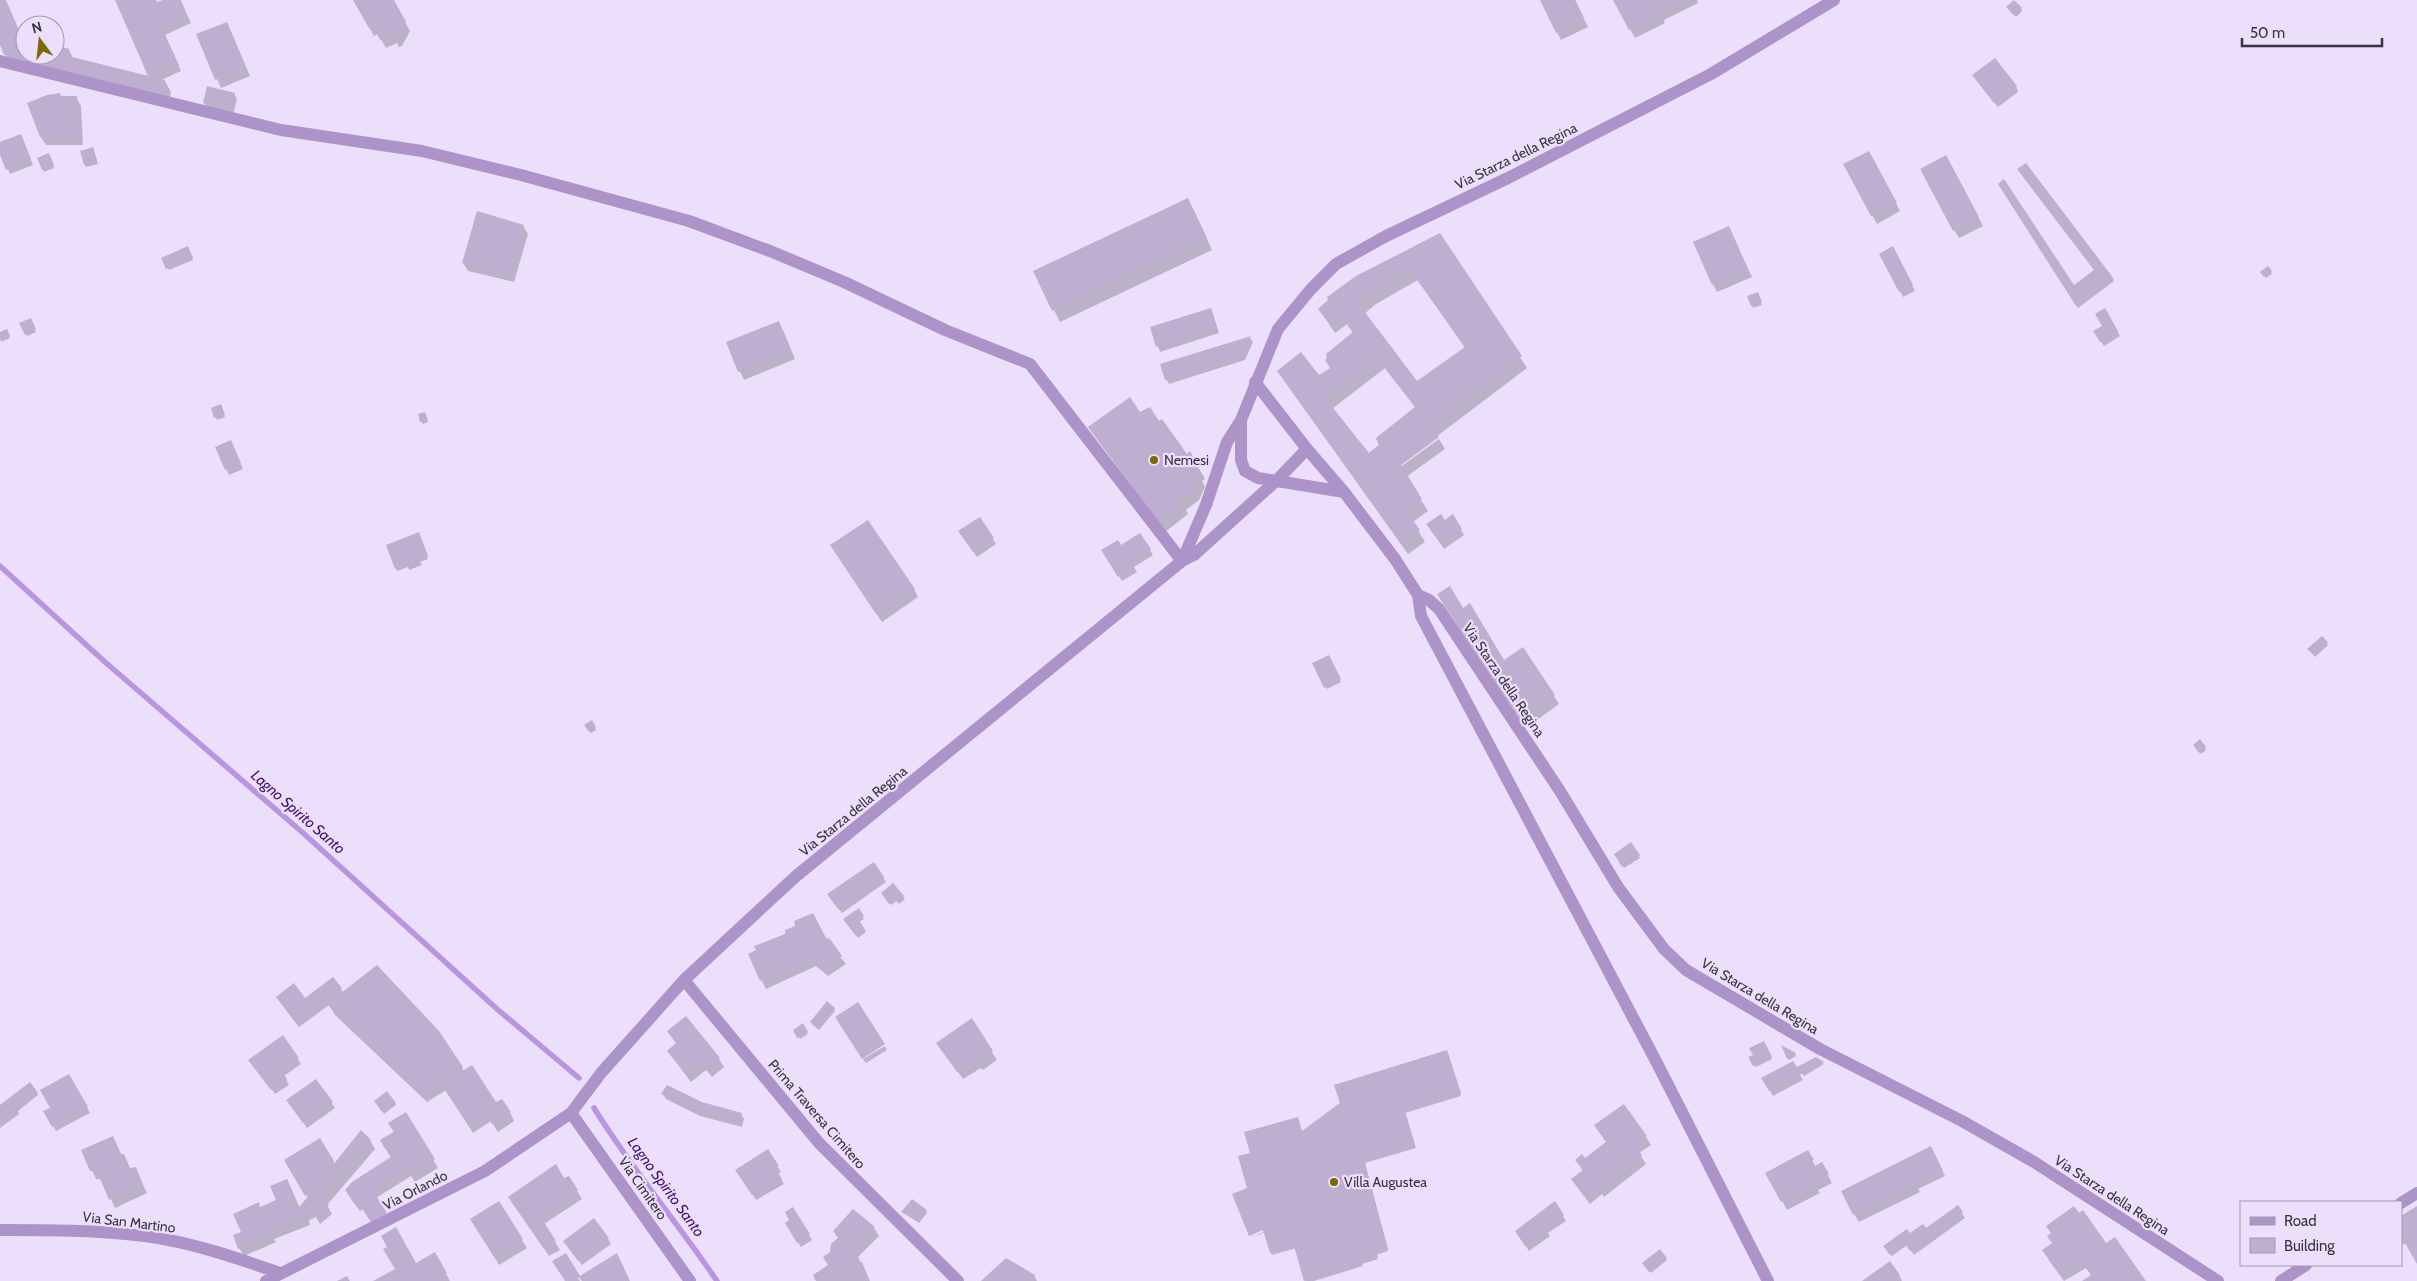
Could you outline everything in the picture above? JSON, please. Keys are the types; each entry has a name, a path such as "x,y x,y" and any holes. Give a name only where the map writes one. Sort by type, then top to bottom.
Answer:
{"street":[{"name":"Via Starza della Regina","path":"1182,561 1206,505 1226,442 1241,420 1278,329 1311,289 1336,264 1386,236 1526,169 1711,74 1834,0"},
{"path":"0,61 281,130 422,151 521,175 689,221 836,278 944,330 1030,364 1182,561"},
{"name":"Via Starza della Regina","path":"1255,382 1307,449 1344,492 1395,560 1418,595 1421,616 1658,1065 1768,1281"},
{"name":"Via Starza della Regina","path":"1241,420 1241,460 1245,471 1258,478 1344,492"},
{"name":"Via Starza della Regina","path":"571,1113 601,1072 684,980 795,878 1182,561 1194,555 1277,480 1307,449"},
{"name":"Via Starza della Regina","path":"1418,595 1429,600 1439,609 1560,791 1618,887 1664,949 1686,970 1820,1049 1962,1121 2034,1162 2218,1281"},
{"name":"Prima Traversa Cimitero","path":"684,980 819,1143 958,1281"},
{"name":"Via Orlando","path":"266,1281 485,1171 571,1113"},
{"name":"Via Cimitero","path":"571,1113 690,1281"},
{"path":"2402,1203 2417,1193"},
{"name":"Via San Martino","path":"0,1230 75,1230 146,1236 194,1246 280,1273"},
{"path":"2281,1281 2304,1266"}],"building":[{"path":"0,0 5,0 15,22 15,58 4,55 0,45"},
{"path":"115,0 156,0 157,2 181,0 187,15 161,26 179,65 148,76"},
{"path":"353,0 394,0 406,22 398,38 393,39 391,35 380,40 373,26 369,28"},
{"path":"1540,0 1575,0 1584,18 1556,33"},
{"path":"1613,0 1683,0 1660,11 1661,14 1629,30"},
{"path":"2014,0 2022,8 2014,15 2006,7"},
{"path":"227,22 246,67 215,80 196,34"},
{"path":"65,48 69,49 68,56 165,80 162,94 45,65 65,65"},
{"path":"1995,58 2017,86 1994,103 1972,75"},
{"path":"207,86 235,93 231,110 203,103"},
{"path":"60,93 61,96 77,96 79,137 40,137 27,103 47,95"},
{"path":"21,134 31,159 6,170 0,155 0,142"},
{"path":"93,147 97,161 84,165 80,151"},
{"path":"1869,151 1897,203 1871,216 1843,164"},
{"path":"49,153 54,165 42,170 37,158"},
{"path":"1946,155 1979,217 1953,231 1920,169"},
{"path":"2026,163 2114,279 2076,306 1998,184 2004,179 2074,285 2094,270 2017,169"},
{"path":"1188,198 1207,238 1052,311 1033,271"},
{"path":"477,211 524,225 510,275 462,263"},
{"path":"1729,226 1748,269 1712,285 1693,242"},
{"path":"1440,233 1522,356 1432,426 1439,437 1401,465 1422,499 1406,510 1420,530 1401,544 1277,371 1301,352 1319,375 1330,368 1325,360 1327,358 1326,354 1353,332 1339,313 1328,322 1318,309 1328,300 1327,297 1356,276","holes":["1410,270 1465,347 1417,381 1358,303 1369,293","1377,358 1415,407 1376,438 1379,445 1369,453 1325,398"]},
{"path":"188,246 193,258 166,269 161,258"},
{"path":"1893,246 1913,285 1899,292 1879,254"},
{"path":"2268,266 2272,271 2264,277 2260,272"},
{"path":"1758,292 1762,302 1751,306 1747,296"},
{"path":"1211,308 1217,327 1156,347 1150,327"},
{"path":"2105,308 2118,331 2100,342 2093,331 2102,326 2095,314"},
{"path":"31,318 36,329 25,335 19,323"},
{"path":"779,321 791,351 738,372 726,342"},
{"path":"7,329 10,336 0,340 0,332"},
{"path":"1251,336 1242,355 1165,380 1160,364"},
{"name":"Nemesi","path":"1130,397 1140,412 1150,407 1159,421 1162,419 1187,454 1190,451 1199,467 1196,471 1200,474 1193,489 1180,499 1182,502 1158,521 1088,427"},
{"path":"221,404 225,415 214,418 211,408"},
{"path":"425,412 428,420 420,422 418,414"},
{"path":"231,440 241,463 225,470 215,447"},
{"path":"1441,514 1445,520 1453,514 1462,529 1441,544 1426,524"},
{"path":"980,517 994,538 973,552 958,531"},
{"path":"868,520 915,589 876,614 830,545"},
{"path":"419,532 428,556 395,569 386,545"},
{"path":"1140,533 1151,549 1132,562 1135,566 1118,577 1101,550 1118,540 1121,545"},
{"path":"1450,586 1463,608 1470,603 1504,660 1523,647 1555,695 1532,712 1530,709 1516,717 1437,594"},
{"path":"2322,636 2328,642 2314,655 2307,649"},
{"path":"1329,655 1341,679 1324,688 1312,663"},
{"path":"592,720 596,727 589,732 584,725"},
{"path":"2200,739 2206,747 2199,753 2193,745"},
{"path":"1631,842 1640,855 1622,867 1614,854"},
{"path":"874,862 884,877 838,909 827,894"},
{"path":"893,883 904,896 897,902 895,899 889,904 881,893"},
{"path":"859,908 864,916 859,920 865,930 856,936 843,919"},
{"path":"813,913 826,938 830,939 842,956 823,969 811,959 760,981 748,954 756,950 754,946 785,934 785,930 795,926 794,921"},
{"path":"377,965 439,1031 463,1067 421,1095 327,1004"},
{"path":"333,977 342,988 296,1023 276,997 294,983 305,998"},
{"path":"827,1001 835,1008 818,1029 810,1022"},
{"path":"858,1002 885,1044 862,1059 835,1017"},
{"path":"686,1016 720,1058 706,1070 701,1063 686,1075 667,1051 676,1043 667,1031"},
{"path":"972,1018 993,1051 977,1063 975,1061 957,1072 936,1043"},
{"path":"803,1023 808,1032 797,1038 793,1030"},
{"path":"283,1035 299,1058 281,1071 287,1079 271,1090 248,1060"},
{"path":"1764,1041 1772,1057 1753,1066 1748,1057 1753,1055 1749,1048"},
{"path":"1781,1045 1796,1053 1787,1059"},
{"path":"1447,1050 1461,1093 1405,1111 1415,1145 1364,1160 1388,1249 1376,1252 1378,1257 1362,1261 1363,1264 1304,1281 1294,1246 1270,1253 1263,1230 1249,1236 1232,1194 1247,1188 1238,1156 1250,1153 1244,1132 1298,1117 1302,1131 1340,1103 1334,1085"},
{"path":"1816,1057 1824,1062 1769,1091 1761,1078 1793,1061 1797,1067"},
{"path":"472,1065 496,1102 502,1099 511,1112 492,1124 485,1114 468,1125 441,1084"},
{"path":"69,1074 88,1107 52,1127 43,1111 50,1108 40,1090"},
{"path":"316,1079 333,1102 303,1123 286,1100"},
{"path":"30,1082 38,1093 0,1121 0,1105"},
{"path":"667,1085 702,1102 742,1113 740,1122 696,1111 661,1094"},
{"path":"387,1091 396,1103 382,1112 374,1101"},
{"path":"1624,1104 1647,1136 1635,1145 1642,1155 1599,1189 1597,1187 1584,1196 1571,1179 1583,1170 1575,1160 1582,1154 1585,1158 1606,1142 1594,1125"},
{"path":"406,1112 435,1159 409,1175 406,1169 372,1189 387,1213 371,1222 357,1201 354,1203 345,1190 352,1182 394,1155 389,1146 385,1149 380,1140 394,1132 388,1123"},
{"path":"361,1130 371,1140 322,1196 329,1205 314,1216 310,1210 305,1212 306,1216 271,1230 272,1233 238,1249 233,1235 241,1232 233,1214 259,1202 260,1207 276,1200 270,1186 287,1179 295,1197 288,1202 293,1210 301,1205"},
{"path":"113,1136 130,1168 136,1167 143,1185 109,1200 97,1171 90,1171 81,1150"},
{"path":"320,1138 334,1161 305,1196 284,1160"},
{"path":"1931,1146 1943,1171 1853,1215 1841,1191"},
{"path":"768,1149 779,1166 775,1168 782,1179 752,1195 735,1170"},
{"path":"1808,1150 1814,1160 1810,1162 1813,1167 1822,1162 1829,1174 1815,1182 1816,1184 1781,1202 1765,1173"},
{"path":"556,1164 564,1178 569,1176 578,1190 540,1216 556,1241 544,1249 508,1197"},
{"path":"912,1199 927,1210 917,1221 901,1212"},
{"path":"499,1201 523,1239 494,1257 470,1219"},
{"path":"1555,1201 1564,1215 1546,1227 1548,1230 1525,1246 1515,1231"},
{"path":"1958,1205 1963,1212 1910,1251 1905,1244 1890,1255 1883,1246 1907,1229 1910,1233 1923,1224 1926,1228"},
{"path":"2074,1206 2079,1213 2083,1210 2106,1243 2115,1237 2146,1281 2082,1281 2091,1275 2081,1260 2060,1275 2042,1250 2052,1243 2047,1236 2051,1233 2046,1226"},
{"path":"2417,1206 2417,1264 2402,1238 2402,1215"},
{"path":"793,1207 810,1234 797,1243 785,1223 789,1220 785,1212"},
{"path":"853,1209 875,1227 854,1248 858,1254 843,1264 846,1270 862,1262 869,1279 816,1281 813,1275 828,1265 823,1257 830,1252 831,1244 838,1238 833,1231"},
{"path":"594,1218 609,1238 578,1261 563,1241"},
{"path":"396,1227 416,1263 435,1252 447,1273 443,1275 445,1279 441,1281 373,1281 395,1269 383,1249 387,1247 381,1236"},
{"path":"1660,1249 1667,1258 1649,1272 1642,1263"},
{"path":"566,1253 580,1276 617,1253 630,1281 582,1281 579,1277 573,1281 565,1281 552,1261"},
{"path":"1006,1258 1035,1275 1028,1281 981,1281"},
{"path":"1890,1261 1900,1275 1892,1281 1862,1281"},
{"path":"347,1276 350,1281 337,1281"}],"waterway":[{"name":"Lagno Spirito Santo","path":"0,566 105,662 302,832 497,1009 579,1078"},
{"name":"Lagno Spirito Santo","path":"594,1108 623,1152 717,1281"}],"place":[{"name":"Nemesi","path":"1154,460"},
{"name":"Villa Augustea","path":"1334,1182"}]}
